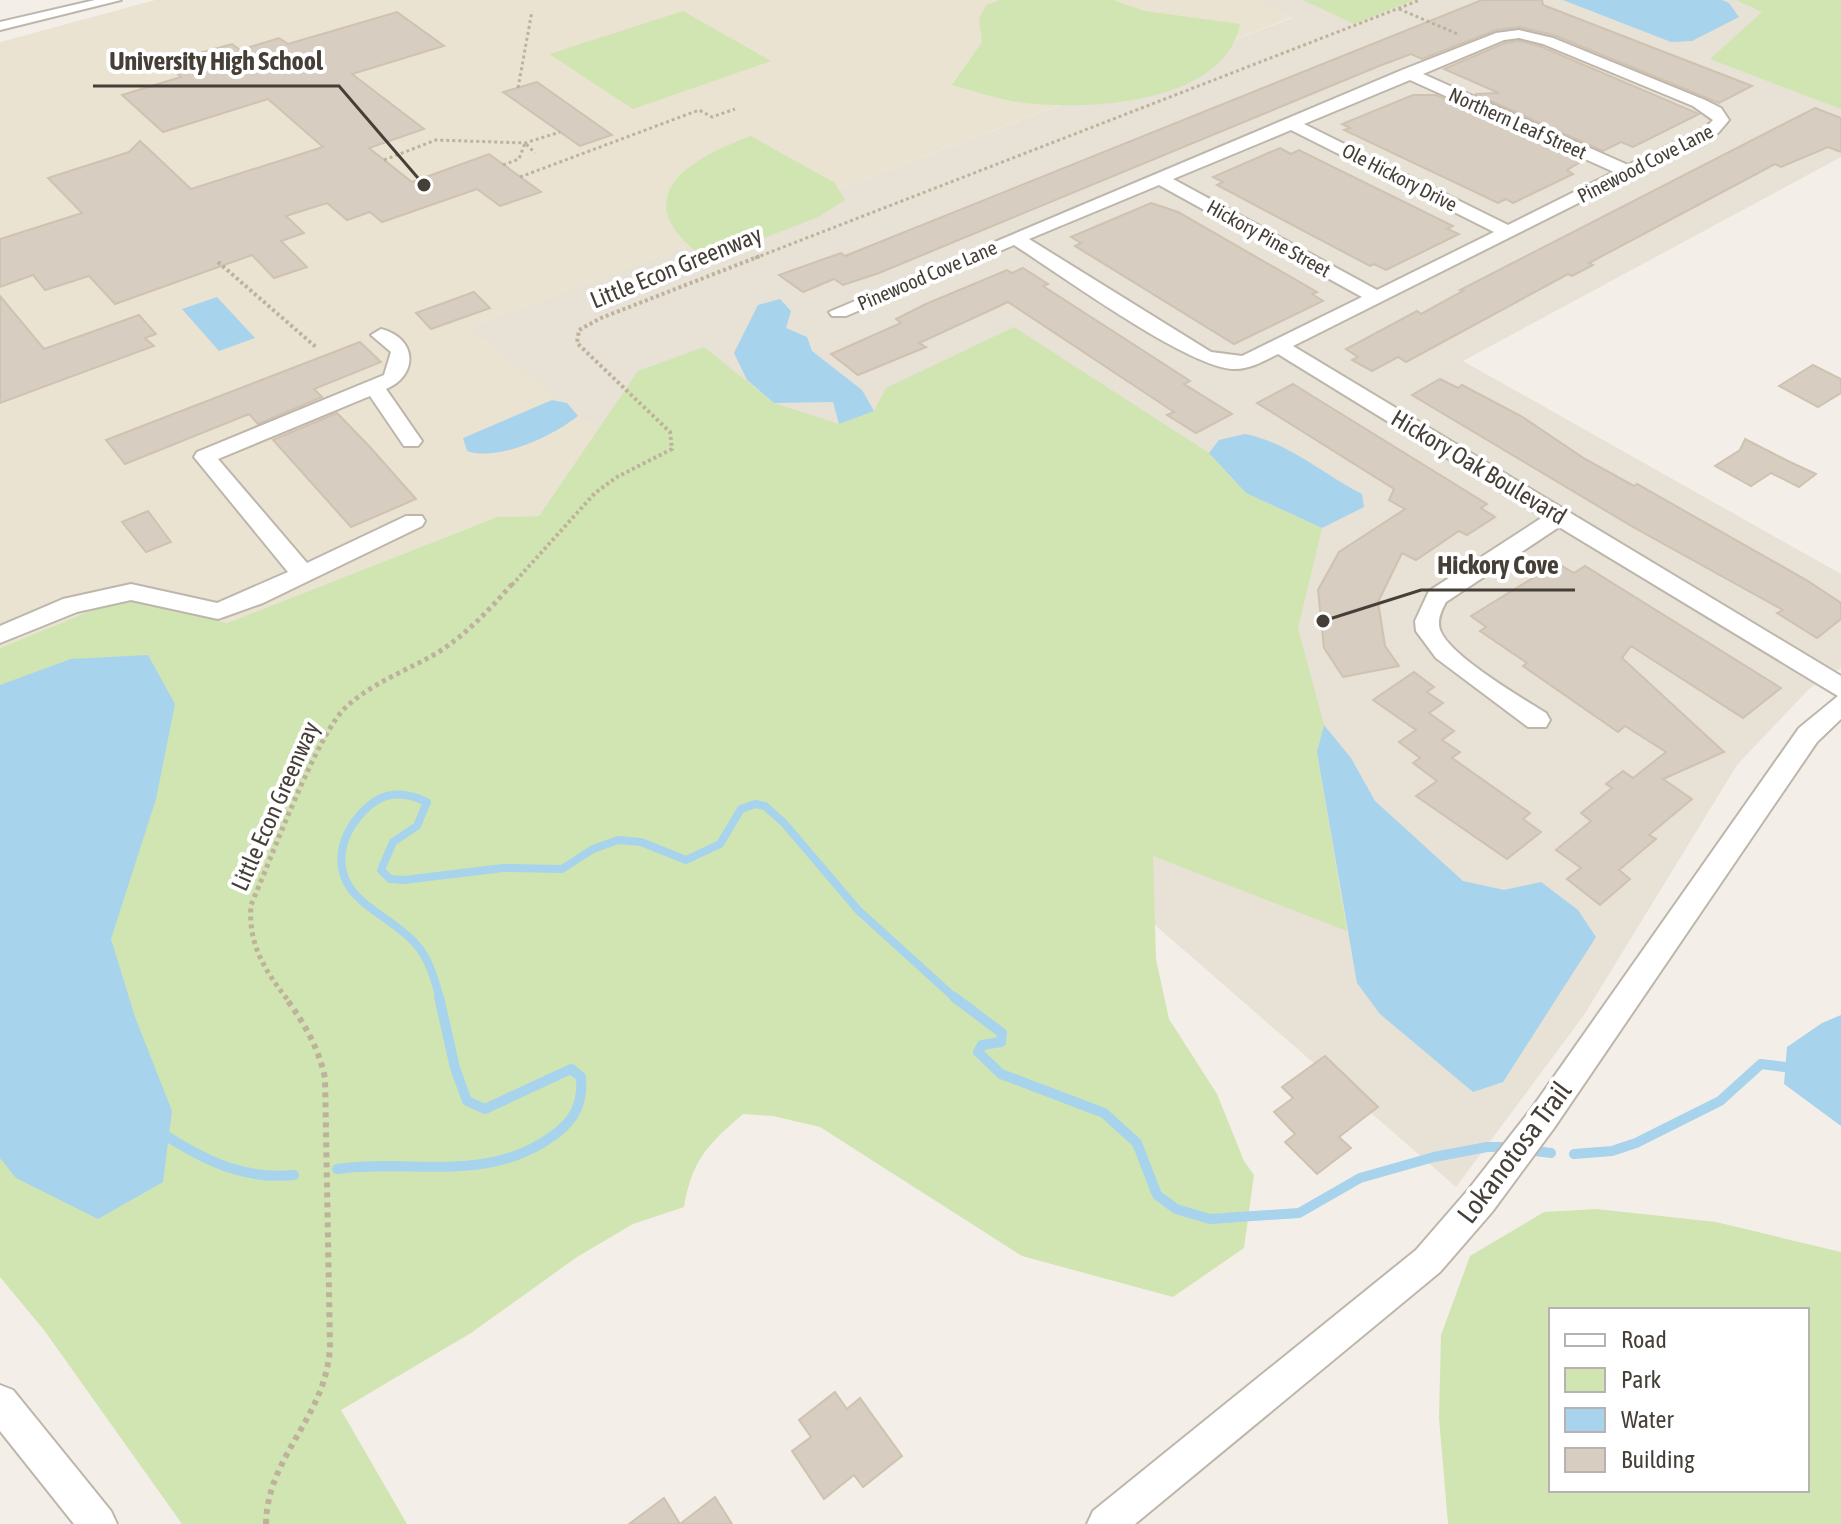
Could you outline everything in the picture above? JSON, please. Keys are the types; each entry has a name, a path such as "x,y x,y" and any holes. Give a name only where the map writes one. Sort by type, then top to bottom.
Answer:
{"street":[{"path":"0,26 114,0"},
{"name":"Pinewood Cove Lane","path":"839,312 1015,238 1290,123 1408,73 1493,38 1528,36 1699,103 1719,115 1721,120 1717,127 1246,362 1232,363 1204,356 1015,238"},
{"name":"Northern Leaf Street","path":"1408,73 1628,172"},
{"name":"Ole Hickory Drive","path":"1290,123 1509,232"},
{"name":"Hickory Pine Street","path":"1159,178 1378,298"},
{"path":"303,574 205,457 392,379 402,364 403,352 396,340 381,335"},
{"name":"Hickory Oak Boulevard","path":"1281,347 1841,688"},
{"path":"374,387 411,441"},
{"path":"1537,720 1450,658 1428,634 1427,614 1437,597 1560,516"},
{"path":"0,635 71,605 131,592 218,611 414,521"},
{"name":"Lokanotosa Trail","path":"1106,1524 1428,1261 1480,1201 1543,1118 1808,735 1841,704"},
{"path":"0,1403 98,1524"}],"path":[{"name":"Little Econ Greenway","path":"266,1524 266,1495 274,1475 311,1414 327,1378 324,1094 320,1055 309,1027 250,943 248,919 251,905 321,746 344,708 384,679 461,637 484,616 584,503 617,477 672,449 670,432 577,343 579,330 616,312 1420,0"},
{"path":"1398,9 1469,38"},
{"path":"518,88 532,11"},
{"path":"520,177 699,110 712,117 735,109"},
{"path":"384,160 436,140 525,143 560,132"},
{"path":"525,143 535,153"},
{"path":"503,165 519,159 525,143"},
{"path":"218,262 317,348"}],"shaded area":[{"path":"155,0 1255,0 1293,17 470,328 578,416 634,444 539,516 497,517 227,623 122,598 0,648 0,42"},
{"path":"1255,0 1803,0 1841,14 1841,157 1463,361 1841,574 1841,668 1809,689 1737,765 1584,1015 1456,1187 469,328 1292,18"}],"green space":[{"path":"1000,0 1113,0 1145,11 1240,24 1228,52 1207,73 1178,88 1144,98 1108,103 1039,104 1004,99 952,85 982,42 979,19 986,5"},
{"path":"1303,0 1414,0 1354,24"},
{"path":"1736,0 1841,0 1841,109 1710,59 1762,12"},
{"path":"683,11 771,61 633,109 549,54"},
{"path":"751,136 835,183 845,200 818,217 707,260 682,239 669,219 666,201 672,185 685,171 703,158"},
{"path":"1014,327 1209,453 1246,493 1322,528 1298,628 1324,725 1317,752 1347,931 1153,856 1156,959 1169,1019 1217,1094 1244,1161 1254,1175 1244,1248 1173,1297 1022,1256 820,1127 773,1116 743,1114 703,1154 692,1177 684,1207 633,1224 577,1257 471,1333 341,1410 407,1524 182,1524 44,1330 0,1277 0,648 122,598 227,623 497,517 539,516 638,371 704,347 774,403 839,424 874,411 886,388"},
{"path":"1596,1209 1716,1222 1841,1252 1841,1524 1448,1524 1439,1418 1441,1335 1470,1256 1544,1212"}],"water":[{"path":"1563,0 1722,0 1729,3 1739,17 1692,41 1671,42"},
{"path":"217,297 255,338 219,351 182,309"},
{"path":"780,299 791,311 786,328 807,337 812,351 862,390 874,411 839,424 833,402 774,403 747,380 734,353 758,305"},
{"path":"552,400 567,403 578,416 525,445 494,453 467,451 463,438"},
{"path":"1245,434 1291,451 1362,494 1364,507 1322,528 1246,493 1209,453 1219,440"},
{"path":"148,655 175,704 156,799 111,939 135,1017 172,1111 163,1182 98,1219 16,1178 0,1158 0,685 71,659"},
{"path":"1324,725 1351,758 1375,801 1463,881 1504,890 1541,882 1578,910 1596,937 1503,1082 1473,1092 1380,1014 1357,983 1317,752"},
{"path":"1841,1015 1841,1126 1784,1084 1787,1047 1822,1023"}],"building":[{"path":"1482,0 1542,0 1543,5 1752,86 1719,103 1554,35 1520,27 1496,30 1422,59 1411,54 1379,66 879,273 843,285 834,279 803,292 779,275 841,253 845,256"},
{"path":"397,12 444,46 352,74 424,129 369,148 412,182 489,154 541,192 500,206 477,189 382,222 370,212 347,220 327,203 286,216 304,233 281,241 307,267 274,278 252,255 115,304 89,276 45,290 33,275 0,287 0,239 82,213 48,178 129,152 140,141 191,189 323,147 268,99 163,132 122,95 181,77 172,69 212,59 203,52 232,44 240,50 279,38 288,44"},
{"path":"1519,41 1542,47 1699,114 1633,147 1621,142 1603,151 1475,94 1499,93 1444,69 1505,43"},
{"path":"537,82 612,135 580,146 503,92"},
{"path":"1413,95 1436,95 1582,161 1567,170 1573,174 1513,203 1506,199 1498,203 1344,130 1350,128 1342,124"},
{"path":"1815,108 1841,118 1841,152 1828,147 1781,167 1775,164 1589,263 1593,265 1572,276 1568,274 1406,362 1398,357 1372,371 1352,360 1358,357 1346,349 1417,311 1421,314 1463,291 1460,290"},
{"path":"1280,148 1291,154 1299,150 1453,226 1447,229 1459,234 1386,270 1374,264 1370,266 1217,185 1223,182 1213,177"},
{"path":"1151,203 1178,212 1317,292 1312,294 1323,301 1234,344 1075,246 1081,243 1071,237"},
{"path":"1023,268 1048,284 1043,286 1190,381 1184,384 1232,414 1196,433 1167,415 1174,412 1008,302 919,343 926,347 858,375 831,354 901,323 896,319 926,304 1007,270 1012,273"},
{"path":"474,292 490,308 431,329 416,313"},
{"path":"0,296 44,349 139,315 156,334 145,338 154,346 0,403"},
{"path":"360,342 381,362 314,389 322,397 258,424 249,414 125,464 106,440"},
{"path":"1813,365 1841,379 1841,393 1818,407 1779,386"},
{"path":"1440,379 1458,388 1462,385 1521,416 1585,459 1634,486 1637,484 1808,581 1841,603 1841,619 1817,638 1777,613 1783,610 1633,527 1412,395"},
{"path":"1293,384 1487,504 1481,508 1495,517 1467,535 1459,531 1416,560 1402,553 1378,602 1385,646 1399,666 1343,677 1324,648 1318,590 1339,552 1405,509 1389,500 1394,489 1257,403"},
{"path":"337,413 416,499 351,527 273,440"},
{"path":"1745,439 1816,474 1799,487 1771,473 1751,486 1715,466 1740,450"},
{"path":"148,511 171,542 146,552 122,522"},
{"path":"1557,563 1574,573 1585,566 1781,688 1743,718 1631,646 1622,658 1724,752 1663,779 1692,799 1649,835 1656,839 1619,870 1630,879 1600,905 1567,879 1581,868 1556,850 1591,821 1581,813 1612,788 1606,784 1623,771 1633,778 1666,752 1625,726 1618,732 1523,666 1527,663 1480,631 1486,627 1471,616"},
{"path":"1414,672 1434,687 1427,692 1443,703 1429,713 1454,731 1442,740 1460,752 1452,758 1530,813 1523,819 1541,832 1507,859 1416,796 1437,781 1413,763 1420,758 1399,742 1416,730 1373,700"},
{"path":"1325,1056 1378,1107 1339,1137 1351,1148 1317,1174 1285,1142 1295,1134 1274,1112 1293,1098 1282,1087"},
{"path":"835,1392 847,1409 860,1398 902,1456 863,1487 854,1475 824,1499 792,1451 811,1437 799,1420"},
{"path":"715,1497 732,1524 680,1524"},
{"path":"664,1498 680,1524 629,1524"}],"waterway":[{"path":"440,999 431,970 420,949 353,892 341,864 343,846 355,821 374,802 387,796 407,795 427,802 417,826 393,842 381,870 390,879 404,880 503,868 562,869 593,849 618,840 641,842 686,860 720,844 741,809 755,804 765,806 784,823 858,910 956,999"},
{"path":"337,1169 365,1166 448,1167 502,1160 554,1135 572,1117 579,1103 581,1077 571,1069 485,1109 467,1101 455,1068 439,997"},
{"path":"954,997 1002,1033 1001,1042 982,1045 978,1052 1001,1074 1104,1113 1137,1143 1157,1195 1176,1209 1210,1219 1299,1213 1360,1178 1434,1157 1487,1147 1511,1147"},
{"path":"1574,1154 1612,1151 1636,1143 1720,1101 1761,1064 1793,1068"},
{"path":"160,1138 168,1137 213,1161 244,1172 294,1175"},
{"path":"1528,1150 1551,1153"}],"place":[{"name":"University High School","path":"424,185"},
{"name":"Hickory Cove","path":"1323,621"}]}
